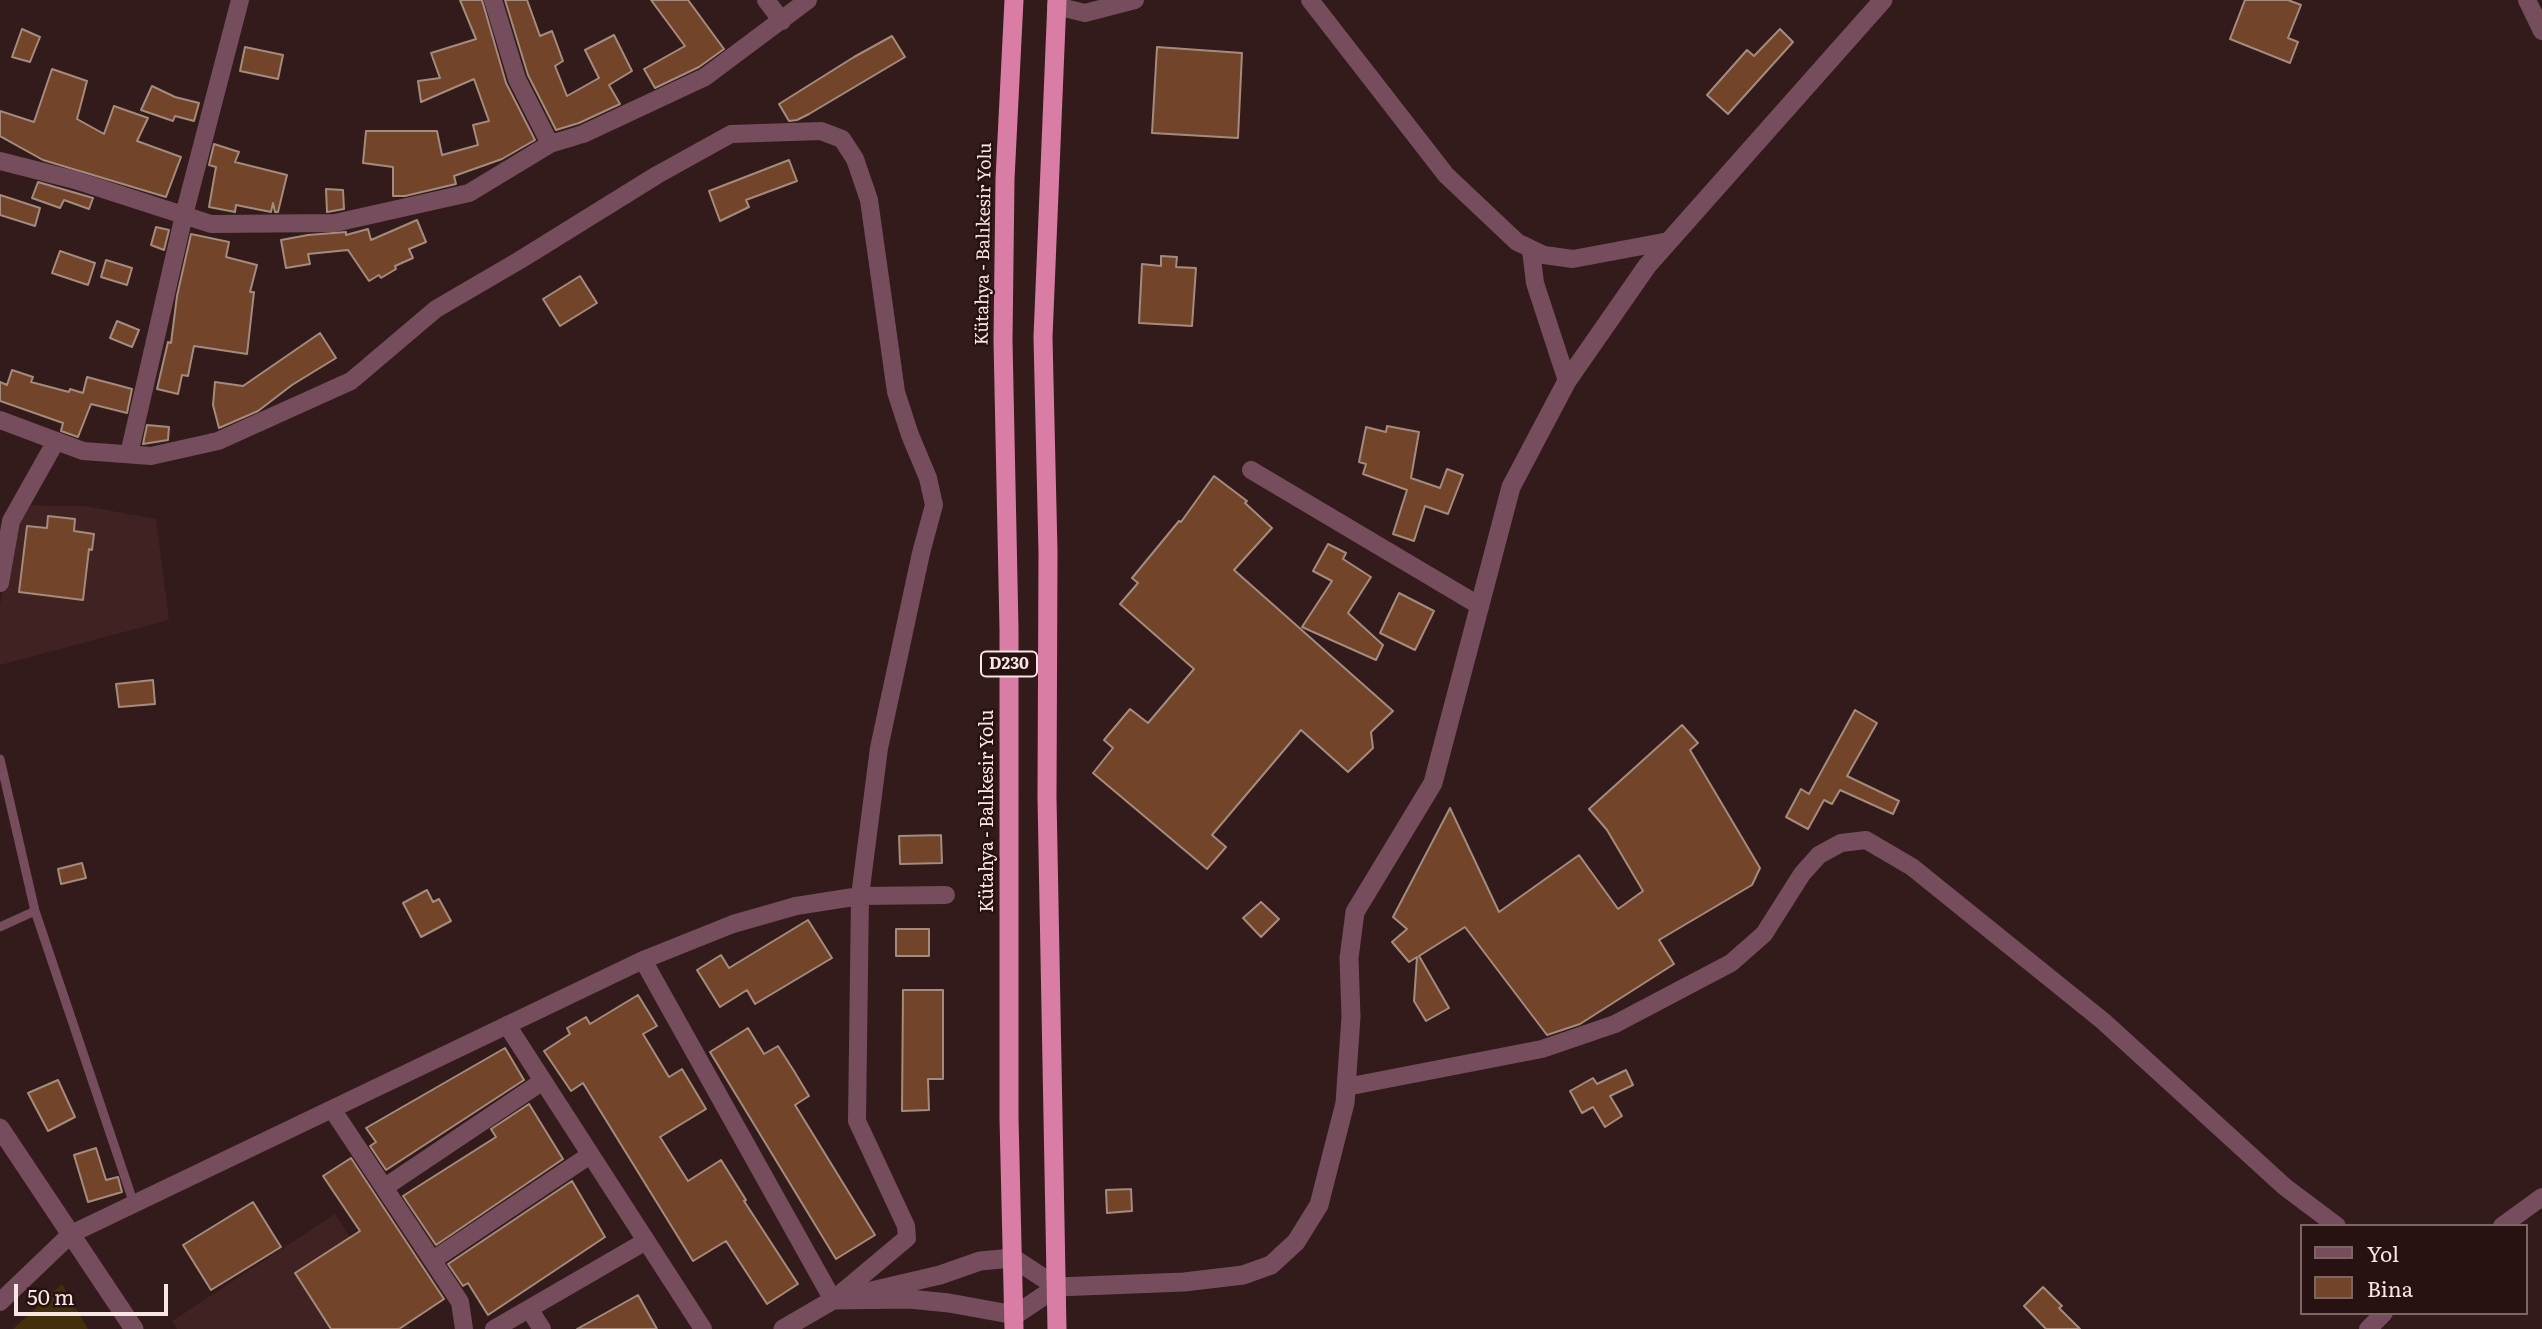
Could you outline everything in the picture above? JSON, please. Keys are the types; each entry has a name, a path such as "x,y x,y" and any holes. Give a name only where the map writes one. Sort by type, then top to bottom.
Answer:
{"highway":[{"name":"Kütahya - Balıkesir Yolu","path":"1014,0 1005,179 1003,340 1009,629 1009,1118 1015,1322"},
{"name":"D230","path":"1056,3 1043,337 1048,552 1047,824 1057,1329"}],"street":[{"path":"129,454 184,215 240,0"},
{"path":"493,0 517,79 550,144"},
{"path":"766,0 782,21"},
{"path":"0,161 75,180 211,224 335,223 469,193 550,144 583,134 705,77 808,0"},
{"path":"1056,3 1085,13 1135,0"},
{"path":"1310,0 1446,175 1505,233 1531,250 1558,258 1573,259 1669,241"},
{"path":"833,1300 940,1275 980,1261 1013,1258 1056,1287 1243,1275 1271,1265 1296,1242 1319,1205 1345,1102 1351,1017 1349,958 1355,912 1433,783 1511,487 1567,381 1647,266 1883,0"},
{"path":"2527,0 2542,31"},
{"path":"0,420 83,452 151,456 218,441 351,381 436,309 657,175 731,134 821,131 842,139 855,159 869,200 896,392 909,435 928,478 934,505 879,748 860,896 857,1121 906,1226 907,1238 833,1300 783,1329"},
{"path":"1531,250 1535,284 1567,381"},
{"path":"0,583 11,521 56,441"},
{"path":"1251,470 1480,606"},
{"path":"1346,1087 1542,1049 1615,1024 1731,963 1764,934 1802,874 1819,855 1841,843 1866,840 1912,867 2103,1021 2285,1187 2334,1224"},
{"path":"0,1302 71,1234 643,960 733,924 796,906 860,896 946,895"},
{"path":"643,960 833,1300"},
{"path":"507,1025 703,1329"},
{"path":"385,1187 543,1081"},
{"path":"332,1109 460,1302 464,1329"},
{"path":"0,1128 134,1329"},
{"path":"433,1260 590,1155"},
{"path":"2505,1224 2542,1197"},
{"path":"495,1329 646,1241"},
{"path":"833,1300 909,1299 949,1303 1015,1322 1056,1287"},
{"path":"530,1309 542,1329"},
{"path":"2368,1329 2382,1315"}],"lane":[{"path":"0,760 36,911 134,1203"},
{"path":"0,927 36,911"}],"shaded area":[{"path":"16,505 84,506 156,519 169,620 0,665 0,606"},
{"path":"335,1214 410,1329 177,1329 172,1321"},
{"path":"62,1284 88,1329 13,1329"}],"building":[{"path":"460,0 482,0 506,83 535,140 502,159 454,176 456,184 405,196 393,196 393,167 363,163 366,131 437,131 442,155 478,145 473,125 489,121 474,79 421,102 418,81 440,78 431,53 476,39"},
{"path":"505,0 527,0 540,36 552,31 563,61 555,66 567,96 599,78 585,50 614,35 632,71 609,85 620,104 579,123 556,130 528,75"},
{"path":"651,0 688,0 724,49 699,67 655,88 644,69 685,46"},
{"path":"2245,0 2288,0 2301,5 2288,38 2298,42 2290,63 2230,39"},
{"path":"22,29 40,37 30,62 12,57"},
{"path":"1780,29 1793,42 1728,114 1707,95 1747,50 1754,56"},
{"path":"892,36 905,57 809,114 789,121 779,104"},
{"path":"245,47 283,55 278,79 240,71"},
{"path":"1157,47 1242,53 1238,138 1152,133"},
{"path":"52,69 87,81 77,119 104,134 114,106 148,118 137,141 181,157 166,197 43,160 0,136 0,111 34,122"},
{"path":"152,86 175,97 199,103 194,121 175,116 173,121 141,110"},
{"path":"214,144 239,152 235,162 287,175 278,212 275,212 273,203 271,212 236,205 235,212 209,207 216,167 209,165"},
{"path":"789,160 797,181 746,200 749,207 720,221 709,191"},
{"path":"38,182 93,198 89,209 64,200 60,208 32,198"},
{"path":"326,189 343,190 344,209 327,212"},
{"path":"0,195 40,208 35,226 0,215"},
{"path":"417,220 426,242 409,249 413,258 395,266 396,269 381,278 379,275 369,281 348,250 308,254 310,264 286,268 281,240 346,232 346,235 368,229 371,240"},
{"path":"156,227 169,230 164,250 151,245"},
{"path":"191,234 229,242 226,257 257,265 250,292 254,292 247,354 194,346 188,376 182,375 178,394 157,389 168,342 171,343 177,296"},
{"path":"60,251 95,263 88,285 52,273"},
{"path":"1161,256 1177,257 1176,267 1196,268 1192,326 1139,323 1142,264 1161,266"},
{"path":"106,260 132,268 127,285 101,277"},
{"path":"580,276 597,303 560,326 543,299"},
{"path":"117,321 139,330 132,347 110,338"},
{"path":"320,333 336,358 292,385 258,411 219,428 213,405 215,382 243,386"},
{"path":"12,370 33,377 31,382 69,392 70,389 83,393 87,377 132,389 127,413 91,404 78,437 61,431 63,423 0,401 0,382 7,385"},
{"path":"147,425 169,427 168,440 143,444"},
{"path":"1387,426 1419,432 1411,478 1440,488 1447,469 1463,475 1448,514 1425,506 1414,541 1393,534 1407,490 1363,474 1366,464 1359,462 1366,427 1386,432"},
{"path":"1214,476 1247,501 1245,503 1272,528 1234,570 1393,711 1371,732 1373,748 1348,772 1301,730 1212,835 1226,847 1207,869 1093,773 1113,748 1104,740 1130,709 1148,723 1194,669 1120,604 1138,583 1132,578 1179,521 1181,522"},
{"path":"48,516 75,519 74,531 94,534 92,550 89,549 83,600 19,592 27,526 47,528"},
{"path":"1328,544 1346,553 1343,559 1371,577 1348,613 1383,645 1376,660 1302,627 1332,581 1313,571"},
{"path":"1399,593 1434,611 1415,650 1380,633"},
{"path":"153,680 155,704 119,707 116,684"},
{"path":"1855,710 1877,723 1847,776 1899,801 1893,814 1840,790 1832,804 1824,800 1808,829 1786,817 1801,789 1809,794"},
{"path":"1682,725 1698,743 1690,750 1760,868 1752,885 1659,940 1674,964 1580,1024 1547,1035 1465,927 1419,956 1449,1008 1426,1021 1414,1001 1417,957 1409,962 1392,942 1407,929 1393,917 1450,808 1499,912 1579,855 1618,909 1643,891 1607,830 1589,809"},
{"path":"941,835 942,863 900,864 899,836"},
{"path":"82,863 86,878 61,884 58,869"},
{"path":"427,890 433,902 439,899 451,921 421,937 403,903"},
{"path":"1261,902 1279,919 1261,937 1243,918"},
{"path":"808,920 832,958 755,1004 747,990 720,1007 697,970 721,955 729,968"},
{"path":"896,929 929,929 929,956 896,956"},
{"path":"903,990 943,990 943,1079 928,1079 929,1110 902,1111"},
{"path":"638,995 657,1026 643,1034 669,1077 682,1069 706,1109 660,1137 688,1181 721,1160 798,1284 767,1304 726,1241 693,1261 583,1083 571,1091 544,1051 570,1034 567,1028 586,1017 590,1024"},
{"path":"748,1028 764,1054 778,1046 794,1071 809,1096 795,1105 875,1235 836,1259 710,1052"},
{"path":"505,1048 524,1080 386,1170 370,1146 376,1142 366,1128"},
{"path":"1626,1070 1633,1085 1610,1096 1622,1116 1605,1127 1593,1107 1582,1113 1570,1091 1593,1078 1597,1084"},
{"path":"58,1080 75,1117 48,1131 28,1093"},
{"path":"529,1104 563,1159 436,1245 403,1196 496,1137 491,1129"},
{"path":"96,1148 106,1180 118,1177 122,1192 88,1202 74,1155"},
{"path":"351,1158 444,1299 399,1329 331,1329 295,1273 360,1231 323,1176"},
{"path":"572,1181 605,1237 488,1315 468,1283 463,1286 448,1264"},
{"path":"1131,1189 1132,1211 1107,1213 1106,1190"},
{"path":"253,1202 281,1247 211,1290 183,1245"},
{"path":"2043,1287 2080,1329 2046,1329 2024,1306"},
{"path":"638,1295 657,1329 577,1329"}]}
